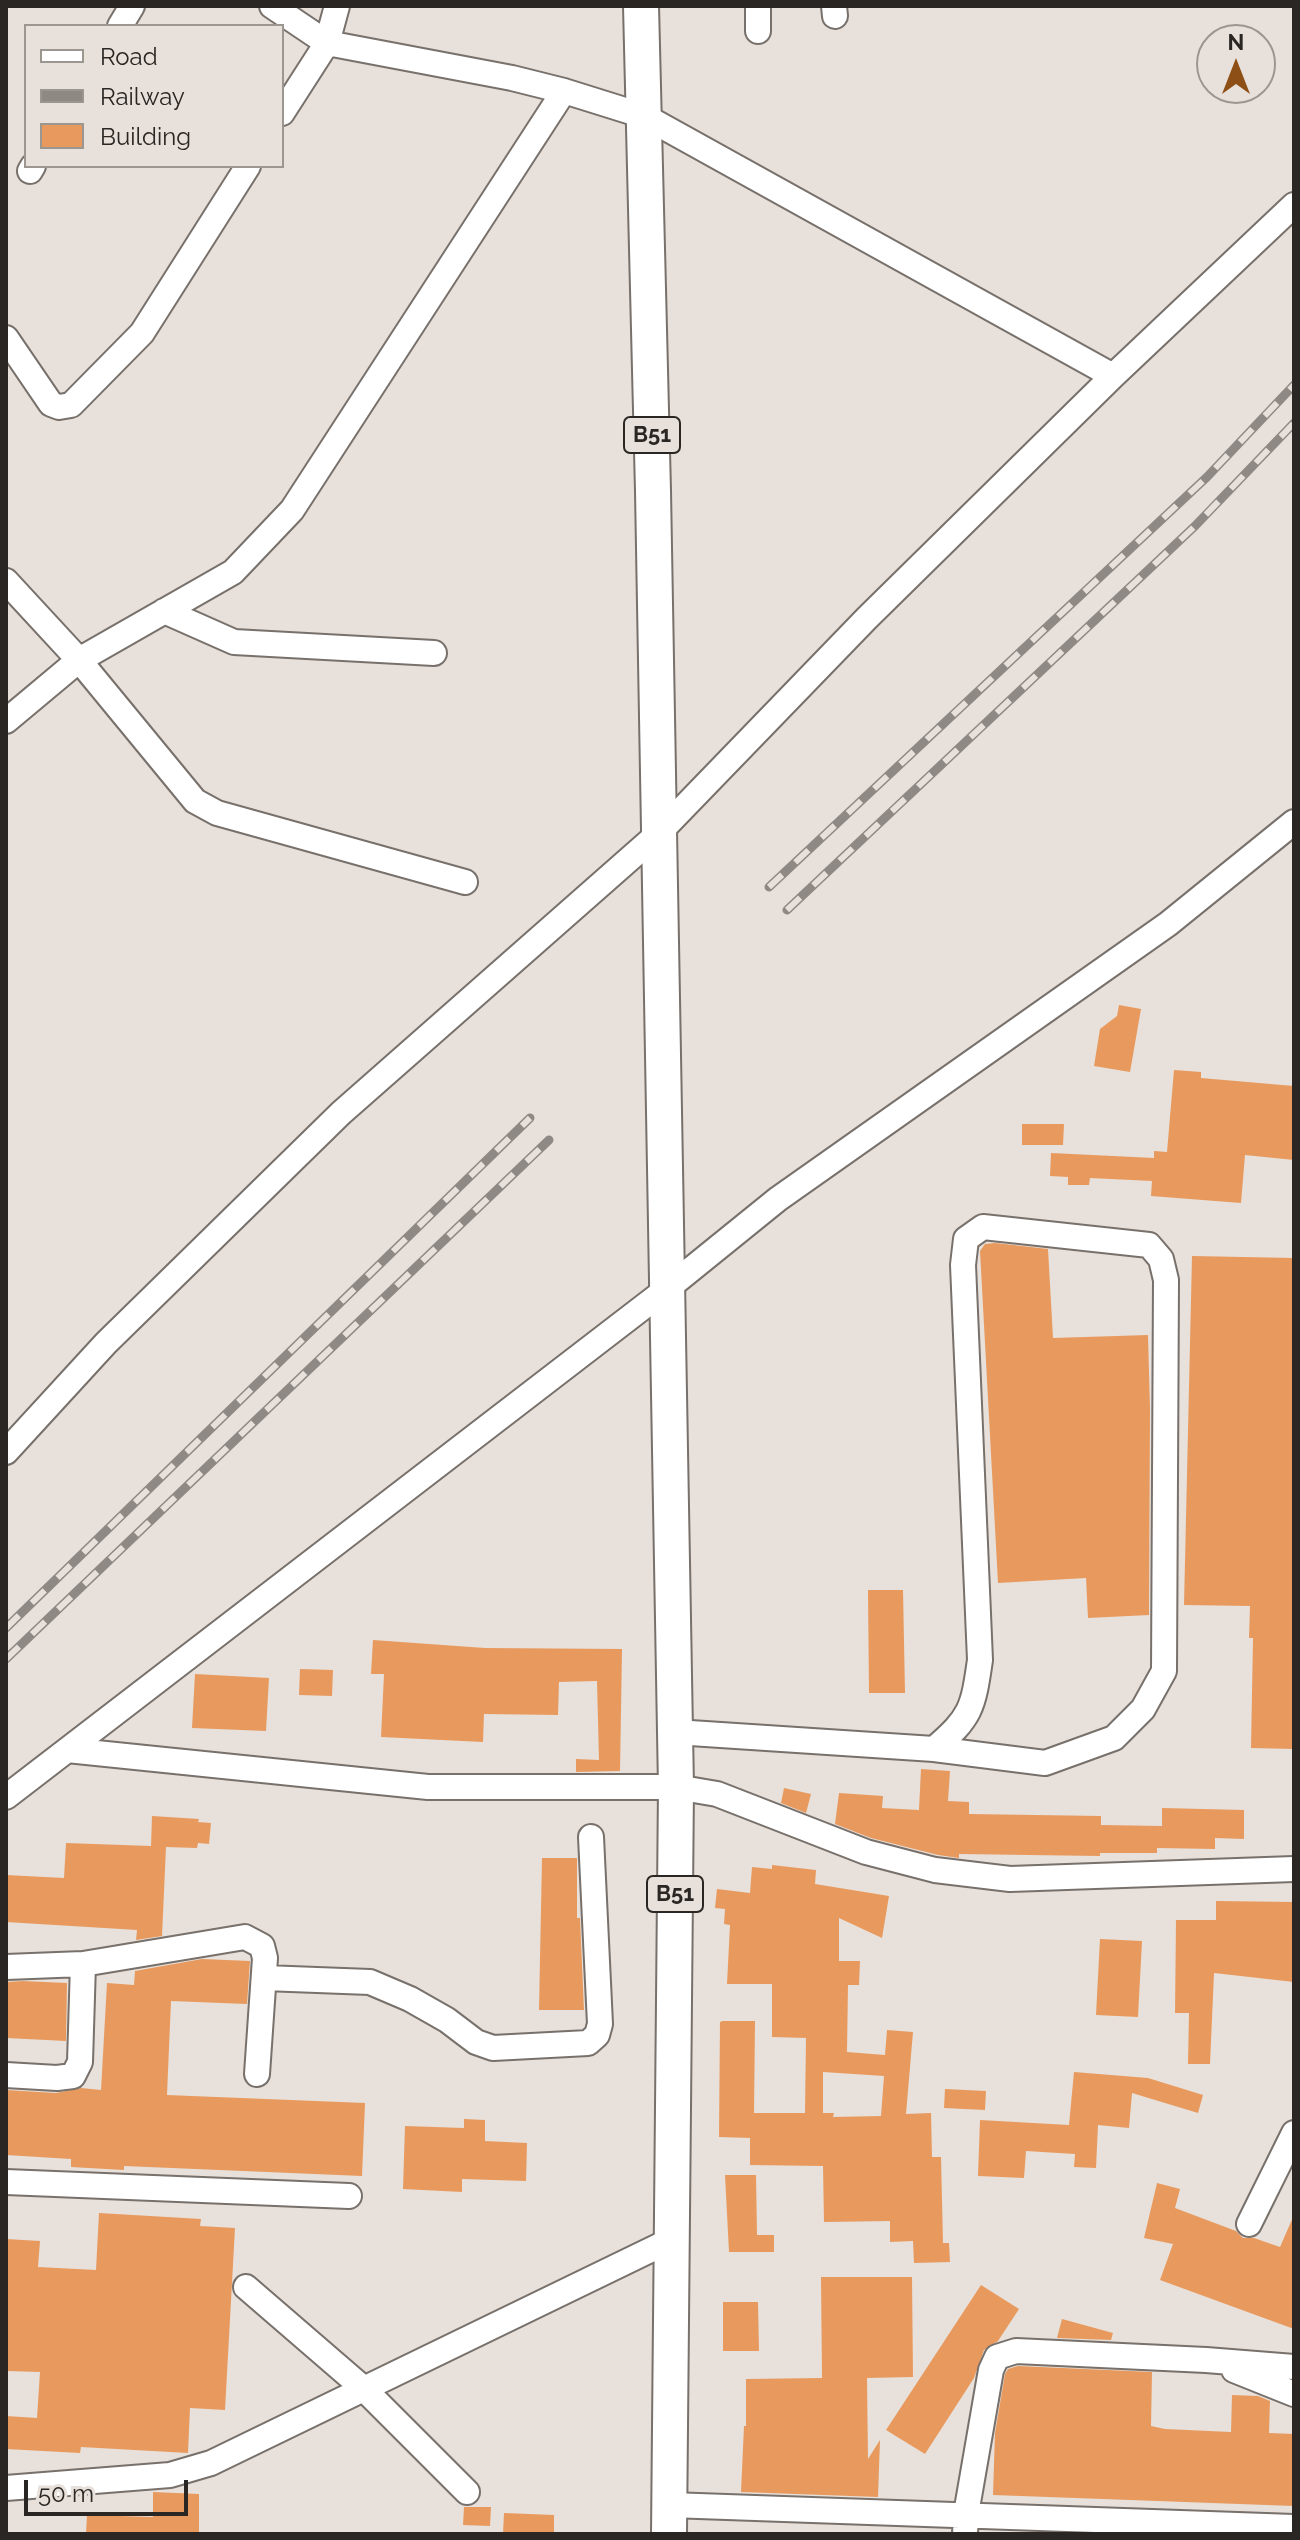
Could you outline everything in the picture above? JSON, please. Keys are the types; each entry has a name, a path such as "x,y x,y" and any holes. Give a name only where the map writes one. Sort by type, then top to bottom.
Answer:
{"highway":[{"name":"B51","path":"641,6 676,1787 669,2520"}],"street":[{"path":"121,24 132,6"},
{"path":"272,6 327,43 512,78 644,116 1113,376"},
{"path":"284,110 327,43 337,6"},
{"path":"758,6 758,31"},
{"path":"6,721 79,660 233,572 292,510 564,91"},
{"path":"6,338 51,404 59,407 71,405 142,333 247,168"},
{"path":"6,1452 106,1343 341,1113 659,833 867,618 1113,376 1294,205"},
{"path":"6,581 79,660 195,801 217,813 465,882"},
{"path":"164,611 234,642 434,653"},
{"path":"6,1797 668,1288 778,1199 1168,924 1294,822"},
{"path":"675,1732 934,1749 1045,1763 1114,1738 1143,1709 1164,1671 1166,1280 1161,1259 1149,1245 983,1227 966,1239 963,1265 980,1660 974,1699 961,1726 934,1749"},
{"path":"67,1750 428,1787 676,1787 717,1794 866,1852 935,1870 1010,1879 1294,1869"},
{"path":"264,1978 370,1982 410,1999 447,2020 476,2042 493,2048 588,2043 597,2035 600,2024 591,1837"},
{"path":"6,1967 83,1964 245,1937 262,1946 265,1958 257,2074"},
{"path":"6,2075 73,2076 80,2062 83,1964"},
{"path":"1249,2224 1294,2133"},
{"path":"6,2182 349,2196"},
{"path":"6,2488 170,2475 211,2463 671,2240"},
{"path":"246,2287 363,2388 467,2492"},
{"path":"965,2524 991,2370 997,2357 1016,2351 1294,2367"},
{"path":"1206,2360 1294,2394"},
{"path":"669,2520 1294,2527"}],"building":[{"path":"1119,1005 1141,1009 1130,1072 1094,1066 1100,1029 1117,1016"},
{"path":"1174,1070 1201,1072 1201,1078 1294,1086 1294,1160 1245,1155 1241,1203 1151,1196 1152,1181 1090,1178 1089,1185 1068,1185 1068,1177 1050,1176 1051,1153 1154,1158 1154,1151 1167,1152"},
{"path":"1022,1124 1064,1124 1063,1145 1022,1145"},
{"path":"985,1244 1048,1249 1053,1338 1148,1335 1149,1615 1088,1618 1086,1578 998,1583 980,1251"},
{"path":"1192,1256 1294,1258 1294,1749 1251,1748 1253,1638 1249,1638 1250,1606 1184,1605"},
{"path":"868,1590 903,1590 905,1693 869,1693"},
{"path":"373,1640 485,1648 622,1649 620,1771 576,1772 576,1759 599,1760 597,1681 559,1682 558,1715 484,1714 483,1742 381,1737 384,1674 371,1674"},
{"path":"300,1669 333,1670 332,1696 299,1695"},
{"path":"195,1674 269,1678 266,1731 192,1728"},
{"path":"921,1769 950,1771 948,1801 969,1802 969,1814 1101,1816 1101,1825 1162,1826 1162,1808 1244,1810 1244,1839 1215,1838 1215,1849 1157,1848 1157,1853 1100,1853 1100,1856 959,1854 959,1858 871,1838 835,1824 839,1793 883,1796 882,1808 919,1810"},
{"path":"784,1788 811,1794 806,1813 781,1803"},
{"path":"152,1816 199,1819 198,1822 211,1823 209,1844 198,1843 197,1848 166,1847 162,1936 136,1940 137,1930 6,1922 6,1875 64,1878 66,1843 151,1846"},
{"path":"542,1858 577,1858 577,1918 580,1918 584,2010 539,2010"},
{"path":"772,1865 816,1870 815,1884 889,1896 882,1938 839,1918 839,1961 860,1961 859,1985 848,1985 847,2052 885,2055 887,2030 913,2032 906,2114 931,2113 932,2157 941,2157 943,2243 949,2243 950,2262 914,2263 913,2241 890,2242 890,2221 824,2222 823,2166 750,2165 750,2138 719,2137 720,2022 723,2021 755,2021 754,2113 805,2113 806,2038 772,2037 772,1984 727,1984 730,1925 724,1924 725,1909 715,1908 717,1889 750,1893 752,1867 772,1869","holes":["823,2072 884,2076 881,2116 833,2117 834,2113 823,2113"]},
{"path":"1216,1901 1294,1902 1294,1982 1214,1973 1210,2064 1188,2064 1189,2013 1175,2013 1176,1920 1216,1920"},
{"path":"1100,1939 1142,1941 1138,2017 1096,2015"},
{"path":"202,1959 250,1961 247,2004 171,2001 167,2095 365,2103 362,2176 124,2166 124,2170 71,2167 71,2159 6,2155 6,2090 56,2093 81,2088 101,2090 107,1983 134,1985 135,1971"},
{"path":"6,1982 67,1983 66,2041 6,2038"},
{"path":"1074,2072 1148,2078 1203,2095 1198,2113 1132,2093 1129,2128 1098,2125 1096,2168 1074,2167 1075,2154 1026,2151 1024,2178 978,2176 980,2120 1069,2125"},
{"path":"945,2089 986,2091 985,2110 944,2108"},
{"path":"464,2119 485,2120 485,2141 527,2143 526,2181 462,2179 462,2192 403,2189 405,2126 464,2128"},
{"path":"725,2175 756,2175 757,2235 774,2235 774,2252 729,2252"},
{"path":"1157,2183 1180,2189 1175,2208 1236,2231 1243,2238 1254,2238 1280,2247 1294,2215 1294,2329 1160,2280 1173,2244 1144,2238"},
{"path":"99,2213 201,2219 200,2226 235,2228 225,2410 190,2408 188,2453 81,2447 80,2453 6,2449 6,2416 37,2418 40,2372 6,2371 6,2239 40,2241 38,2267 96,2270"},
{"path":"821,2277 912,2277 913,2377 867,2378 868,2459 880,2440 878,2497 741,2492 746,2379 822,2378"},
{"path":"981,2285 1019,2309 998,2341 984,2350 974,2378 925,2454 886,2430"},
{"path":"723,2302 758,2302 759,2351 723,2351"},
{"path":"1062,2319 1113,2333 1111,2340 1057,2338"},
{"path":"1018,2366 1152,2372 1151,2426 1165,2429 1231,2432 1232,2395 1258,2396 1270,2401 1269,2433 1294,2434 1294,2506 993,2495 995,2433 1005,2374 1008,2369"},
{"path":"153,2492 199,2494 199,2534 86,2534 87,2515 153,2517"},
{"path":"464,2507 491,2507 490,2526 463,2525"},
{"path":"504,2513 554,2515 554,2534 503,2534"}],"railway":[{"path":"769,887 1207,477 1294,385"},
{"path":"787,910 1195,526 1294,423"},
{"path":"6,1628 530,1118"},
{"path":"6,1659 549,1140"}]}
